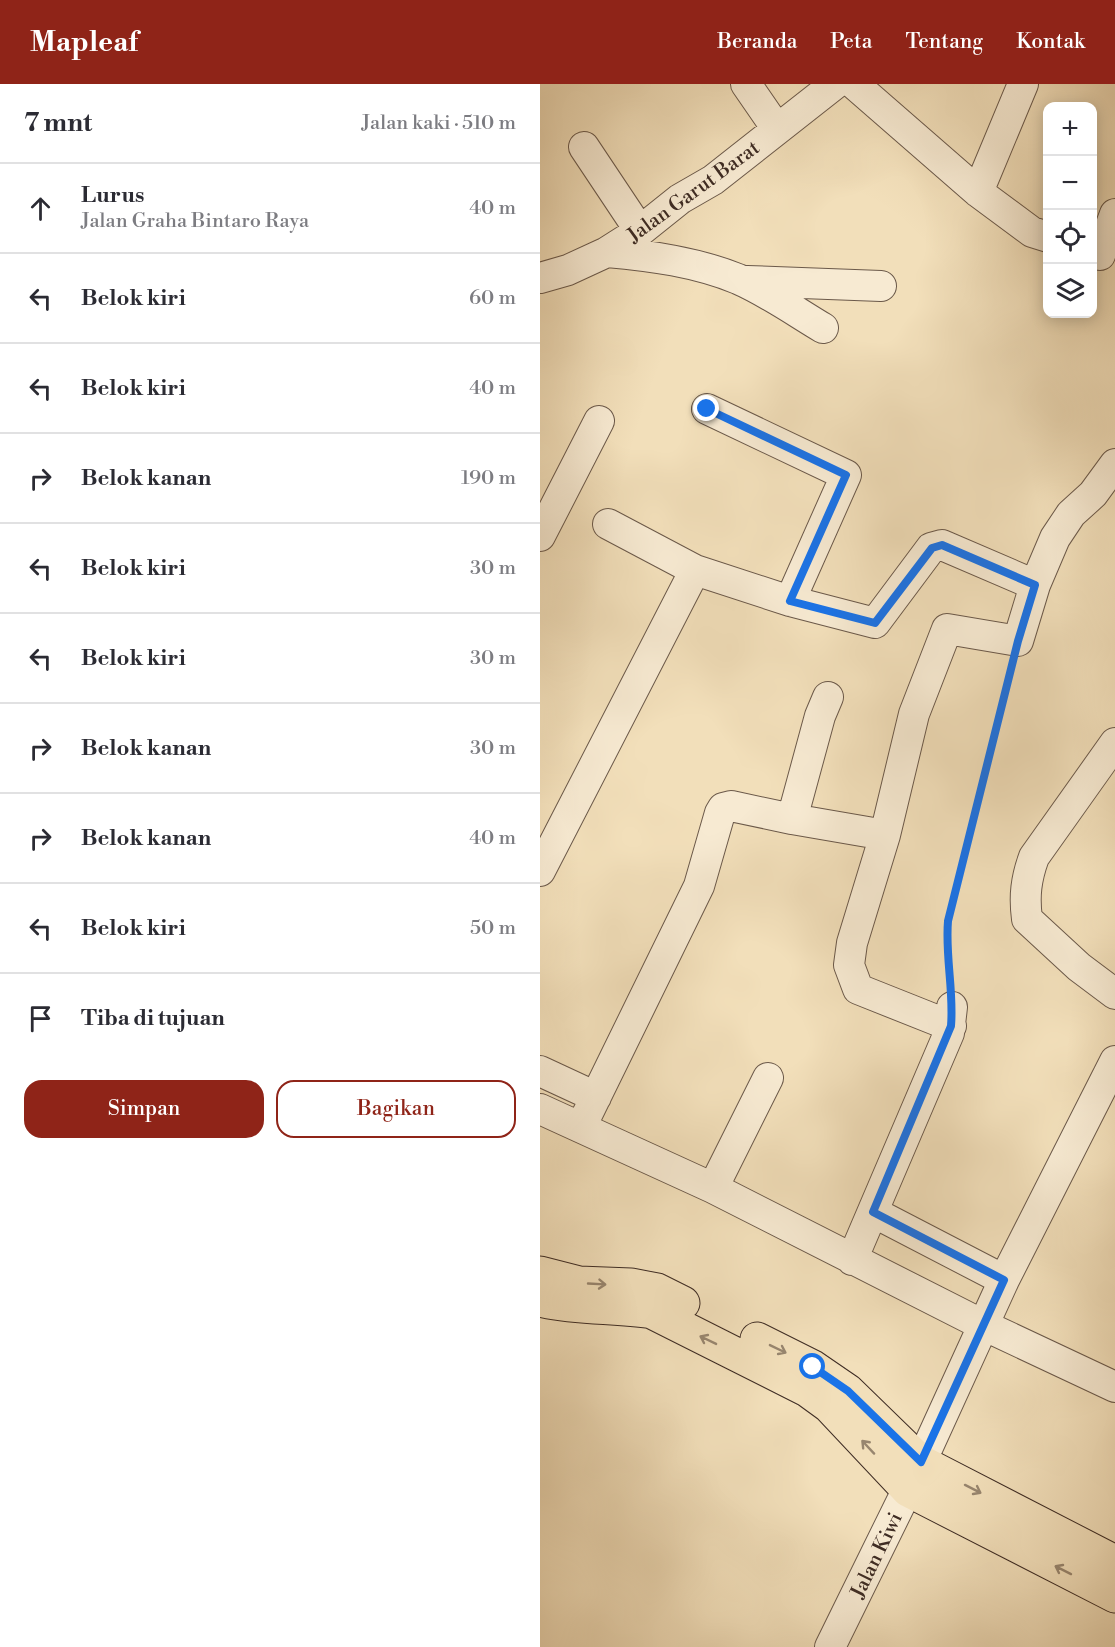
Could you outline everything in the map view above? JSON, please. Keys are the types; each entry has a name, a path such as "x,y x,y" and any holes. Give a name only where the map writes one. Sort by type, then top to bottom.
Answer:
{"main road":[{"path":"540,1273 579,1283 631,1285 657,1290 813,1367 848,1391 915,1476 1115,1562"},
{"path":"540,1300 562,1306 626,1308 652,1312 807,1389 915,1476 1115,1596"}],"street":[{"path":"746,84 777,129"},
{"name":"Jalan Garut Barat","path":"540,278 568,270 607,252 640,231 835,84"},
{"path":"855,84 978,192 1032,232 1043,236"},
{"path":"978,192 1023,84"},
{"path":"584,147 640,231"},
{"path":"1102,256 1115,214"},
{"path":"607,252 658,257 710,268 741,280 823,328"},
{"path":"741,280 881,286"},
{"path":"707,409 846,475 790,601"},
{"path":"540,536 598,421"},
{"path":"852,1260 952,1016 858,988 849,965 852,943 885,835 914,714 947,628 1018,641 1035,585 1055,538 1071,514 1093,494 1115,464"},
{"path":"608,524 695,570 790,601 875,623 932,548 942,545 1035,585"},
{"path":"540,871 695,570"},
{"path":"792,819 820,716 828,697"},
{"path":"1115,743 1034,857 1024,897 1027,919 1079,967 1115,994"},
{"path":"581,1127 699,886 721,810 731,806 885,835"},
{"name":"Jalan Kiwi","path":"830,1647 915,1476 982,1325 1115,1061"},
{"path":"540,1071 596,1097"},
{"path":"713,1188 768,1078"},
{"path":"540,1108 713,1188 982,1325 1115,1387"},
{"path":"873,1212 1004,1280"}],"path":[{"path":"952,1016 946,940 948,921 1018,641"}],"route":[{"path":"707,409 846,475 790,601 875,623 932,548 942,545 982,560 1035,585 1018,641 948,921 946,940 952,1006 951,1026 873,1212 1004,1280 921,1462 848,1391 813,1367"}]}
